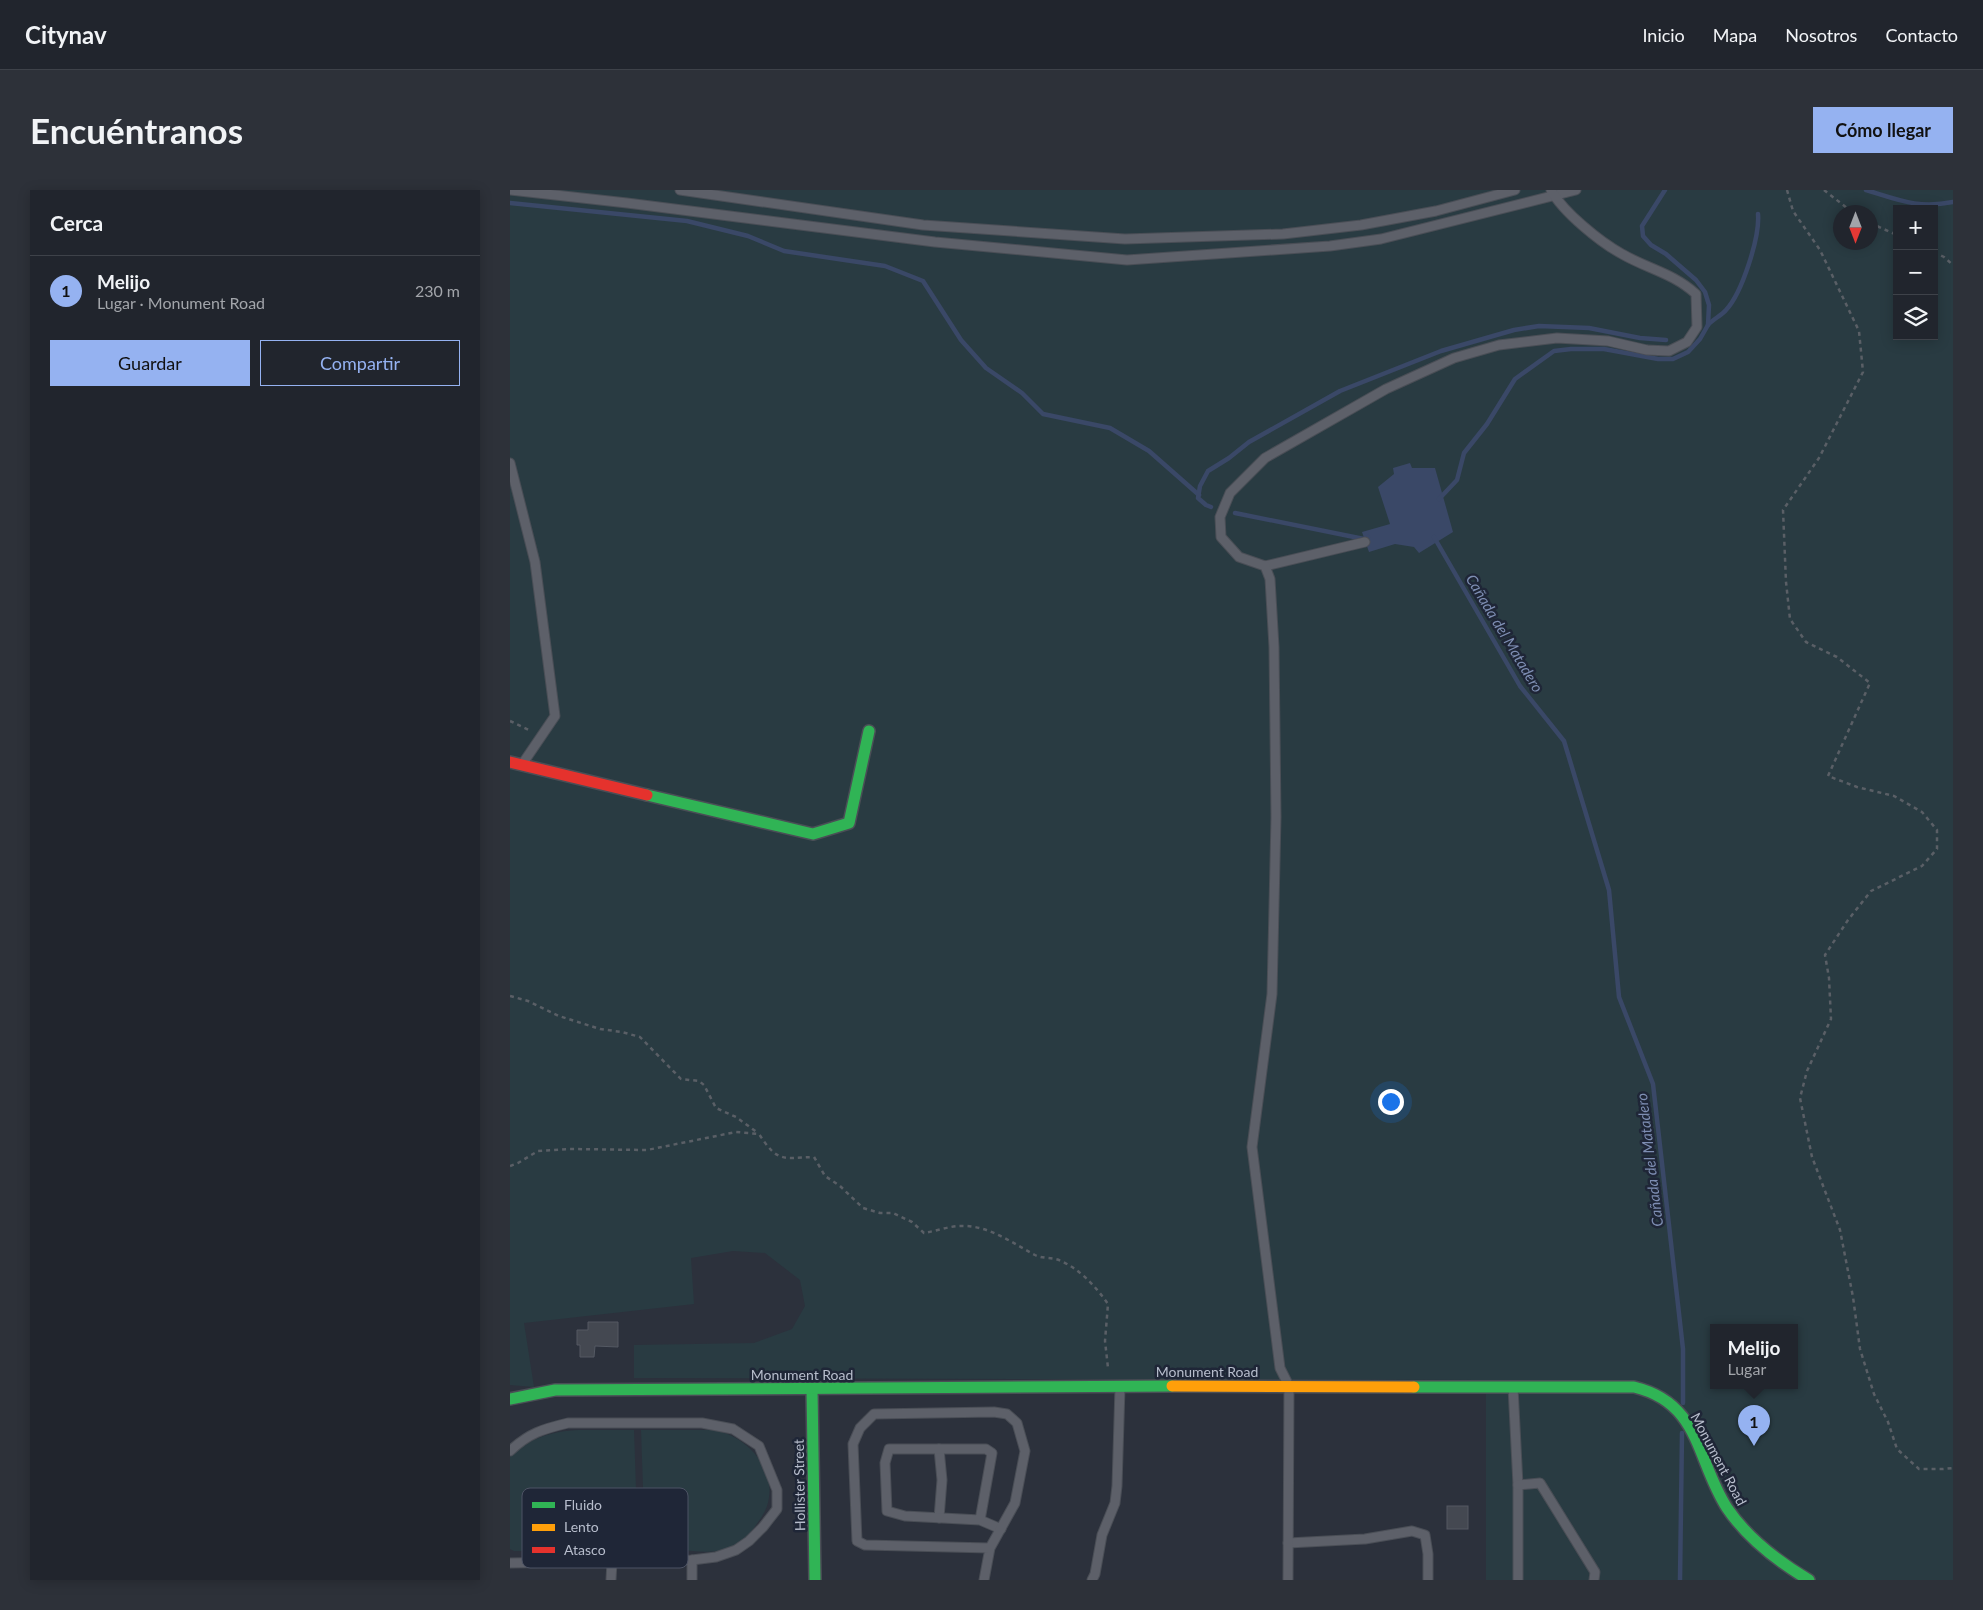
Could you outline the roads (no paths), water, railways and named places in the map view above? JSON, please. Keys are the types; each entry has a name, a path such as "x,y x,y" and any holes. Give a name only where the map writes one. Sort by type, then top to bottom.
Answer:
{"street":[{"path":"516,763 813,834 849,823 869,731"},
{"name":"Monument Road","path":"510,1399 555,1390 1114,1386 1634,1387 1650,1390 1672,1404 1686,1423 1704,1458 1717,1492 1737,1522 1776,1561 1809,1580"},
{"name":"Hollister Street","path":"812,1389 815,1580"}],"lane":[{"path":"510,190 627,202 935,242 1127,260 1330,246 1381,239 1553,193 1576,190"},
{"path":"680,190 923,224 1125,239 1303,232 1436,212 1515,190"},
{"path":"1365,542 1265,566 1239,557 1221,537 1220,517 1230,493 1265,458 1386,389 1454,358 1499,346 1556,338 1608,341 1647,350 1668,351 1687,342 1697,327 1696,294 1683,282 1621,254 1582,226 1553,193"},
{"path":"510,463 535,562 555,716 542,736 516,763"},
{"path":"1265,566 1270,579 1274,647 1276,817 1272,994 1252,1146 1280,1368 1289,1386 1288,1580"},
{"path":"1092,1580 1095,1574 1102,1535 1115,1503 1117,1486 1114,1386"},
{"path":"1512,1386 1518,1485 1518,1580"},
{"path":"984,1580 990,1548 1015,1503 1025,1451 1017,1423 1007,1414 994,1412 874,1414 860,1428 853,1444 857,1541 865,1544 990,1548"},
{"path":"510,1451 524,1438 546,1428 568,1423 702,1423 733,1429 759,1446 777,1490 777,1509 764,1527 736,1550 716,1557 688,1560"},
{"path":"980,1520 992,1453 986,1449 889,1449 885,1463 887,1510 904,1516 980,1520 1001,1529"},
{"path":"939,1449 942,1480 939,1518"},
{"path":"1518,1485 1540,1484 1595,1572 1594,1580"},
{"path":"1288,1543 1364,1539 1412,1530 1425,1535 1428,1554 1428,1580"},
{"path":"692,1560 692,1580"}],"water":[{"path":"1410,463 1412,468 1435,468 1453,532 1419,553 1414,547 1395,544 1369,552 1362,532 1390,524 1378,487 1394,474 1393,468"}],"waterway":[{"path":"1439,499 1457,480 1464,453 1487,424 1515,379 1554,351 1604,349 1658,359 1673,359 1688,352 1700,339 1708,325 1709,305 1705,292 1696,280 1666,254 1651,245 1643,236 1642,226 1665,190"},
{"path":"1866,190 1919,204 1953,202"},
{"path":"510,203 687,221 748,236 784,251 885,266 923,281 961,340 986,368 1022,393 1043,414 1110,428 1149,451 1199,495"},
{"path":"1708,325 1726,310 1744,278 1753,250 1758,214"},
{"path":"1211,507 1198,498 1200,486 1208,471 1229,458 1249,442 1340,391 1441,351 1514,330 1539,326 1589,328 1640,338 1666,340"},
{"path":"1235,513 1364,539 1368,537"},
{"name":"Cañada del Matadero","path":"1434,537 1520,686 1564,741 1609,890 1619,997 1653,1084 1683,1349 1683,1403"},
{"name":"Cañada del Matadero","path":"1680,1580 1682,1433"}],"place":[{"name":"Melijo","path":"1754,1446"}]}
